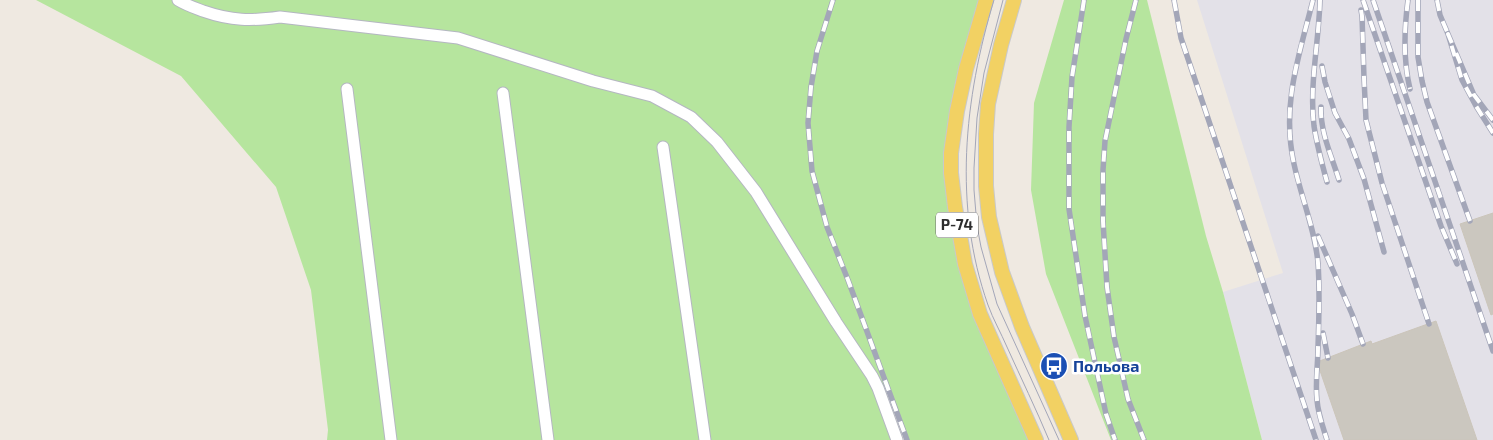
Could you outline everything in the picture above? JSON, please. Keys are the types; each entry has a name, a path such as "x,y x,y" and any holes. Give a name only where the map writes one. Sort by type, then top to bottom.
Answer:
{"main road":[{"name":"Р-74","path":"986,0 966,69 957,111 951,153 954,207 965,264 980,314 1036,440"},
{"name":"Р-74","path":"1014,0 1000,45 988,104 986,186 989,217 1002,272 1022,327 1071,440"}],"street":[{"path":"178,0 184,4 222,17 242,20 288,17 458,38 593,81 652,96 691,117 717,142 756,192 836,322 872,376 897,440"},
{"path":"347,89 391,440"},
{"path":"503,93 548,440"},
{"path":"663,147 705,440"}],"shaded area":[{"path":"1197,0 1493,0 1493,440 1262,440 1223,292 1283,273"}],"green space":[{"path":"36,0 986,0 951,153 965,264 1036,440 907,440 886,386 879,388 897,440 327,440 328,430 311,290 276,187 181,76"},
{"path":"1064,0 1147,0 1206,236 1223,292 1262,440 1111,440 1046,274 1031,190 1034,103"}],"building":[{"path":"1493,213 1493,314 1491,315 1460,224"},
{"path":"1436,321 1477,440 1344,440 1317,362 1371,341 1372,344"}],"tram line":[{"path":"994,0 975,76 970,114 967,152 970,230 977,268 992,316 1049,440"},
{"path":"1003,0 984,73 977,118 974,168 977,226 997,304 1059,440"}],"railway":[{"path":"833,0 817,51 811,87 808,123 812,171 827,227 907,440"},
{"path":"1084,0 1072,77 1069,127 1069,209 1085,316 1106,414 1115,440"},
{"path":"1136,0 1105,141 1103,221 1107,287 1114,337 1128,399 1144,440"},
{"path":"1174,0 1181,38 1316,440"},
{"path":"1313,0 1293,81 1290,121 1294,164 1311,225 1318,263 1319,305 1316,393 1327,440"},
{"path":"1320,0 1313,79 1313,111 1314,126 1327,182"},
{"path":"1363,0 1441,226 1457,264"},
{"path":"1373,0 1493,351"},
{"path":"1408,0 1405,45 1410,89"},
{"path":"1418,0 1418,57 1422,81 1427,102 1470,221"},
{"path":"1437,0 1440,15 1448,34"},
{"path":"1361,10 1366,120 1382,183 1429,324"},
{"path":"1493,120 1474,95 1448,34 1462,80 1493,133"},
{"path":"1322,66 1335,113 1349,139 1364,179 1384,252"},
{"path":"1321,107 1324,135 1339,180"},
{"path":"1318,236 1363,344"},
{"path":"1323,333 1328,358"}],"place":[{"name":"Польова","path":"1054,366"}]}
